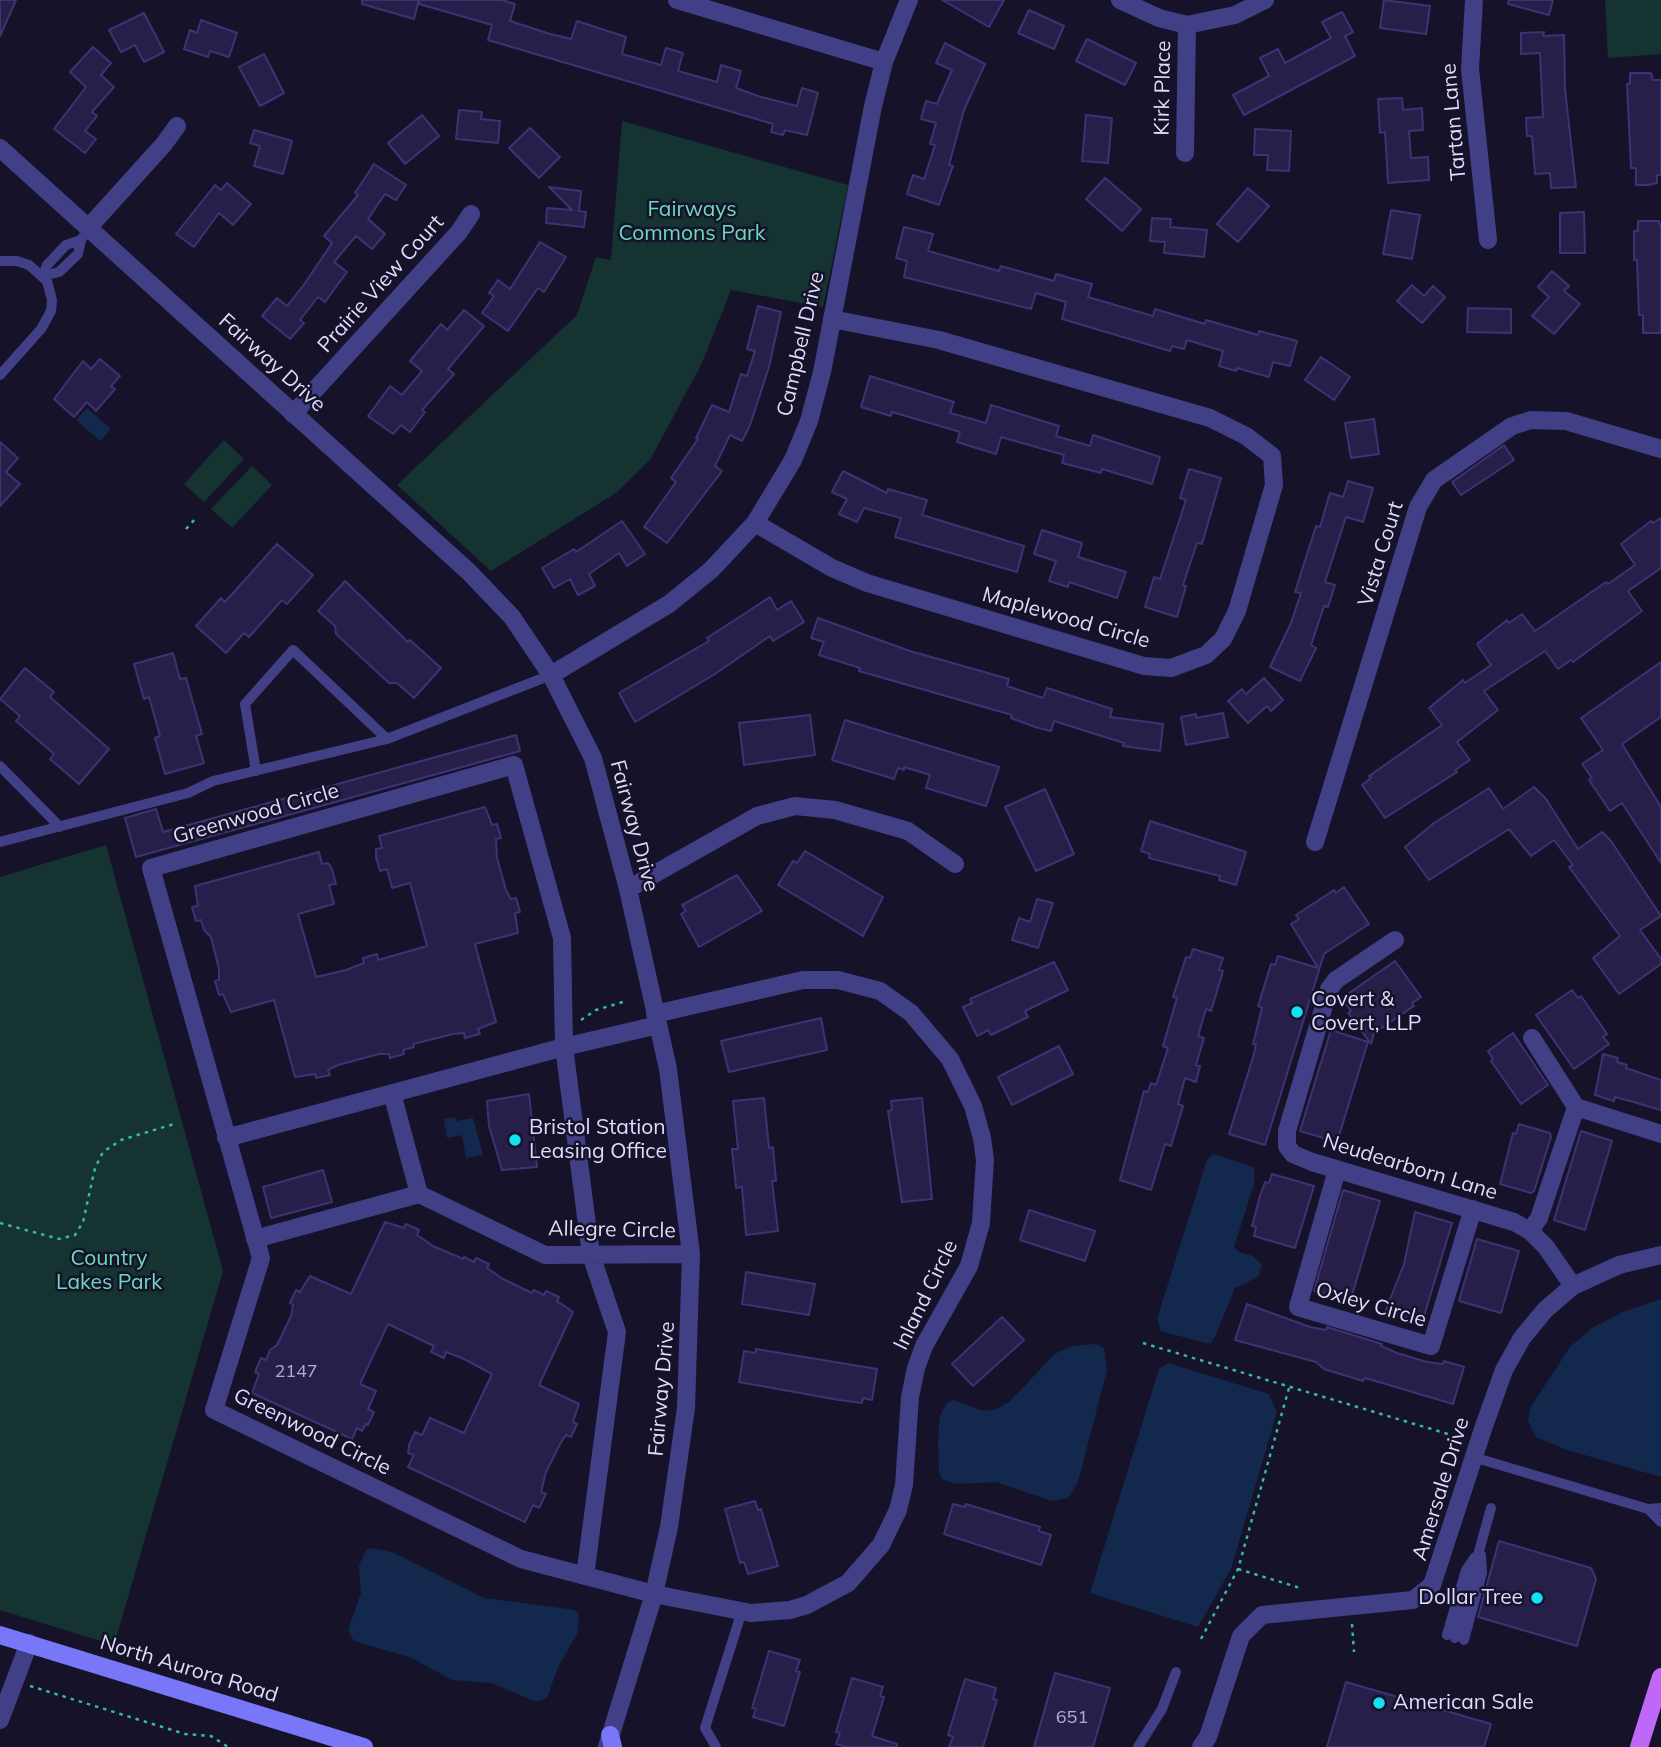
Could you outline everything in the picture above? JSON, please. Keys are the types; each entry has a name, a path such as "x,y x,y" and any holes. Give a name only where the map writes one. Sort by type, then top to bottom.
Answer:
{"main road":[{"name":"North Aurora Road","path":"0,1635 364,1747"},
{"path":"1639,1747 1661,1677"}],"street":[{"path":"677,0 884,62"},
{"name":"Campbell Drive","path":"551,675 668,604 711,570 755,523 793,460 809,421 884,62 909,0"},
{"path":"1120,0 1159,18 1187,25 1234,15 1265,0"},
{"name":"Tartan Lane","path":"1474,0 1470,69 1488,240"},
{"name":"Kirk Place","path":"1185,153 1187,25"},
{"path":"85,233 177,126"},
{"name":"Fairway Drive","path":"0,148 85,233 469,572 512,617 551,675 593,758 628,889 657,1020 677,1122 691,1254 686,1408 669,1527 654,1594 610,1743"},
{"name":"Prairie View Court","path":"293,414 460,232 471,214"},
{"name":"Maplewood Circle","path":"755,523 832,569 867,583 1144,666 1171,668 1206,655 1223,639 1237,611 1275,485 1272,456 1246,436 1210,418 939,340 832,319"},
{"name":"Vista Court","path":"1315,842 1418,507 1434,480 1512,426 1531,420 1566,421 1661,449"},
{"name":"Greenwood Circle","path":"585,1576 617,1332 591,1255 564,1046 562,938 513,765 150,868 261,1258 214,1410 521,1559 585,1576 654,1594"},
{"path":"628,889 757,816 795,806 835,810 908,831 954,864"},
{"name":"Neudearborn Lane","path":"1395,940 1336,980 1329,989 1287,1131 1286,1140 1293,1154 1337,1170 1514,1222 1530,1231 1546,1247 1573,1286"},
{"name":"Inland Circle","path":"654,1594 742,1611 763,1613 790,1610 831,1594 864,1568 889,1532 904,1485 910,1397 916,1368 924,1346 969,1266 977,1242 985,1194 984,1149 973,1106 950,1059 911,1013 880,991 838,980 803,981 657,1020"},
{"path":"226,1138 657,1020"},
{"path":"1532,1038 1576,1107 1661,1134"},
{"path":"256,1239 419,1194 392,1093"},
{"path":"1530,1231 1539,1218 1576,1107"},
{"name":"Oxley Circle","path":"1337,1170 1297,1307 1431,1346 1473,1209"},
{"name":"Allegre Circle","path":"419,1194 545,1255 691,1254"},
{"name":"Amersale Drive","path":"1201,1747 1208,1737 1241,1636 1249,1625 1262,1615 1413,1600 1432,1585 1504,1370 1522,1338 1545,1310 1573,1286 1619,1265 1661,1255"},
{"path":"0,1720 29,1643"}],"lane":[{"path":"43,276 47,265 66,245 85,233"},
{"path":"0,261 16,261 29,265 43,276 51,289 51,311 41,329 0,375"},
{"path":"256,771 244,704 293,650 387,739"},
{"path":"0,842 256,771 387,739 551,675"},
{"path":"0,766 60,827"},
{"path":"1473,1457 1648,1509 1661,1508"},
{"path":"1481,1548 1466,1570 1455,1637 1482,1573 1481,1548 1492,1508"},
{"path":"1648,1509 1661,1522"},
{"path":"716,1747 705,1728 742,1611"},
{"path":"1138,1747 1162,1709 1176,1672"}],"path":[{"path":"186,529 196,518"},
{"path":"579,1020 596,1010 622,1002"},
{"path":"0,1223 45,1237 59,1239 75,1235 83,1222 95,1168 103,1152 121,1140 174,1124"},
{"path":"1143,1343 1458,1437"},
{"path":"1200,1639 1238,1569 1289,1388"},
{"path":"1238,1569 1297,1587 1297,1593"},
{"path":"29,1686 185,1734 211,1736 228,1747"}],"green space":[{"path":"1605,0 1661,0 1661,54 1608,58"},
{"name":"Fairways Commons Park","path":"622,121 848,185 823,307 731,290 701,365 650,460 616,493 491,571 397,485 577,315 596,257 611,260"},
{"path":"224,440 244,459 204,502 184,484"},
{"path":"252,466 272,485 232,528 211,509"},
{"name":"Country Lakes Park","path":"106,845 223,1271 114,1645 0,1610 0,877"}],"water":[{"path":"87,408 111,429 100,441 76,420"},
{"path":"455,1117 456,1121 473,1118 483,1155 466,1158 462,1135 447,1138 444,1119"},
{"path":"1213,1154 1254,1167 1254,1184 1234,1247 1239,1252 1253,1256 1262,1265 1258,1277 1235,1288 1215,1337 1211,1343 1205,1343 1161,1331 1157,1319 1207,1160"},
{"path":"1661,1299 1661,1477 1567,1450 1536,1437 1528,1421 1530,1408 1570,1347 1592,1328 1623,1312"},
{"path":"1096,1344 1104,1348 1107,1370 1078,1482 1068,1498 1052,1501 996,1482 956,1484 942,1479 939,1472 938,1440 940,1416 947,1403 953,1400 983,1411 997,1409 1010,1401 1055,1354 1071,1346"},
{"path":"1168,1363 1269,1394 1277,1412 1231,1569 1198,1627 1090,1593 1159,1369"},
{"path":"367,1549 392,1552 484,1598 575,1610 579,1614 577,1634 558,1667 547,1698 536,1702 492,1683 452,1680 412,1658 354,1641 348,1630 361,1593 359,1565"}],"building":[{"path":"0,0 16,0 0,36"},
{"path":"362,0 419,0 414,19 362,4"},
{"path":"419,0 502,0 515,4 510,21 547,33 571,39 577,21 626,37 622,54 661,65 666,48 683,53 678,71 717,82 721,65 741,71 736,88 761,97 797,106 802,88 818,93 807,135 785,130 783,135 771,132 773,124 488,40 492,25 419,4"},
{"path":"942,0 1004,0 989,27"},
{"path":"1384,0 1430,6 1426,34 1380,28"},
{"path":"1509,0 1553,0 1549,15 1508,4"},
{"path":"1029,10 1064,26 1054,49 1018,33"},
{"path":"1342,12 1353,32 1345,36 1355,56 1244,115 1233,95 1269,76 1260,58 1278,49 1285,63 1331,38 1322,22"},
{"path":"144,13 164,52 144,62 135,45 121,52 109,30"},
{"path":"201,20 237,33 229,57 210,51 208,57 184,49 190,30 197,33"},
{"path":"1544,32 1543,36 1564,35 1565,89 1576,187 1551,188 1550,173 1535,174 1532,136 1527,136 1526,118 1543,117 1540,53 1521,54 1521,33"},
{"path":"1087,39 1136,63 1125,85 1076,61"},
{"path":"945,43 985,64 964,110 949,165 953,166 939,205 907,194 913,175 924,179 935,145 930,144 936,123 921,119 926,101 937,104 952,70 936,63"},
{"path":"93,47 111,63 101,75 114,87 92,112 97,116 85,131 96,139 85,153 54,129 86,87 70,72"},
{"path":"264,54 284,93 260,106 239,67"},
{"path":"1630,73 1651,73 1653,80 1661,80 1661,175 1657,175 1657,183 1648,185 1636,185 1636,168 1631,168 1627,84 1630,83"},
{"path":"1402,98 1403,110 1422,108 1423,130 1409,131 1411,158 1428,157 1429,180 1388,183 1385,132 1380,133 1378,99"},
{"path":"459,110 482,112 481,119 500,121 498,143 456,139"},
{"path":"422,115 439,136 405,164 388,143"},
{"path":"1086,115 1112,118 1108,163 1082,161"},
{"path":"530,128 560,157 539,178 509,148"},
{"path":"1255,129 1291,131 1289,171 1267,170 1268,155 1254,155"},
{"path":"254,130 292,141 283,174 254,166 260,146 250,143"},
{"path":"374,164 406,185 396,200 385,194 368,219 385,234 372,249 356,236 334,262 347,272 325,302 318,297 300,320 304,323 290,339 262,316 277,298 287,306 303,286 332,243 324,236 358,195 355,193"},
{"path":"1105,178 1141,209 1122,231 1086,199"},
{"path":"227,183 251,204 233,225 219,213 194,247 176,234 215,185 221,190"},
{"path":"549,187 581,191 579,211 586,212 584,227 546,223 547,208 572,210"},
{"path":"1248,188 1269,206 1238,242 1217,224"},
{"path":"1391,210 1420,215 1412,259 1383,254"},
{"path":"1584,212 1585,253 1560,253 1560,213"},
{"path":"1152,218 1171,219 1170,227 1207,230 1204,257 1164,253 1165,242 1150,241"},
{"path":"1638,221 1659,221 1661,228 1661,333 1643,333 1643,315 1639,315 1637,260 1634,260 1634,231 1638,231"},
{"path":"904,227 933,234 928,251 999,271 1001,266 1054,281 1056,274 1092,284 1088,297 1153,316 1155,309 1205,324 1206,320 1258,335 1259,331 1297,341 1290,366 1273,362 1269,377 1237,368 1236,371 1219,366 1223,351 1187,340 1184,349 1172,346 1170,351 1062,319 1066,302 1036,293 1031,309 904,277 907,261 896,258"},
{"path":"540,242 566,257 544,292 538,288 508,331 482,313 494,296 489,293 498,280 510,289"},
{"path":"1552,271 1569,286 1564,291 1580,304 1554,334 1532,316 1549,297 1538,287"},
{"path":"1412,285 1424,296 1433,286 1445,297 1422,323 1397,301"},
{"path":"758,306 781,312 769,367 750,425 742,441 730,435 715,466 722,471 667,543 644,527 676,482 671,478 698,439 696,438 712,405 729,412 741,374 747,376 755,351 747,349"},
{"path":"1468,308 1511,309 1511,333 1467,332"},
{"path":"464,310 484,326 448,369 454,374 422,410 425,412 410,432 401,425 393,434 368,416 390,386 402,395 422,371 410,361 441,324 447,330"},
{"path":"1321,357 1350,377 1334,400 1305,380"},
{"path":"100,359 120,376 111,386 115,389 96,411 87,402 74,417 54,399 83,361 91,369"},
{"path":"870,376 954,402 950,413 986,423 991,405 1059,426 1056,436 1090,446 1093,435 1160,457 1152,484 1102,469 1101,473 1062,463 1064,455 1001,437 996,454 957,442 960,432 892,412 891,416 861,407"},
{"path":"1374,419 1379,454 1351,458 1345,423"},
{"path":"0,442 18,458 6,472 20,484 0,506"},
{"path":"1504,445 1514,460 1461,495 1452,482"},
{"path":"1189,469 1221,478 1202,544 1197,543 1183,585 1186,586 1177,617 1145,607 1154,577 1160,579 1186,500 1180,498"},
{"path":"843,471 887,493 888,489 927,500 922,515 1024,546 1017,572 895,537 901,518 864,508 857,522 839,514 847,499 832,492"},
{"path":"1348,481 1373,488 1363,522 1346,517 1325,582 1335,585 1328,607 1324,606 1311,645 1316,648 1300,681 1270,667 1291,623 1301,593 1295,592 1316,526 1320,527 1330,493 1343,497"},
{"path":"1661,518 1661,568 1628,591 1642,611 1573,662 1571,660 1558,669 1545,651 1484,691 1498,710 1457,742 1470,760 1455,770 1457,772 1385,818 1362,785 1371,778 1369,776 1442,725 1429,708 1463,680 1465,683 1491,665 1477,644 1507,620 1509,623 1522,614 1535,631 1606,582 1608,584 1635,565 1621,544 1651,521 1653,523"},
{"path":"622,521 645,554 627,566 619,553 589,574 595,586 578,595 570,579 554,588 542,568 574,549 576,552"},
{"path":"1042,530 1082,543 1078,557 1126,572 1117,598 1069,582 1068,587 1049,581 1056,561 1034,554"},
{"path":"277,544 313,575 287,604 282,600 249,637 244,633 226,653 196,626 221,598 225,602"},
{"path":"345,581 408,642 410,640 441,668 414,698 397,683 389,683 336,634 335,626 318,611"},
{"path":"770,597 777,610 791,601 804,622 773,641 770,636 715,674 635,722 619,693 709,641 707,638"},
{"path":"818,618 910,651 1009,679 1007,686 1043,698 1047,688 1112,709 1110,717 1163,724 1160,751 1123,746 1124,743 1054,721 1051,731 1035,727 1011,718 1012,715 859,671 860,668 819,655 824,642 811,638"},
{"path":"173,653 180,679 186,678 202,734 196,736 204,763 165,774 155,738 160,736 149,697 144,699 134,664"},
{"path":"1661,662 1661,717 1622,744 1661,807 1661,863 1622,803 1610,811 1589,780 1592,778 1582,764 1603,750 1581,718"},
{"path":"25,668 54,692 50,697 109,749 79,784 50,759 54,754 16,721 20,716 0,699"},
{"path":"1264,678 1283,700 1271,711 1267,706 1248,723 1228,701 1242,689 1246,694"},
{"path":"1223,713 1228,737 1186,745 1181,717 1196,714 1196,718"},
{"path":"810,715 815,755 744,765 739,723"},
{"path":"845,720 999,767 986,806 926,788 930,775 904,767 904,770 898,768 894,779 832,760"},
{"path":"516,735 520,751 136,857 125,818 156,809 163,832"},
{"path":"1534,787 1546,799 1578,849 1602,832 1611,841 1661,916 1640,930 1661,959 1661,964 1619,994 1593,958 1620,936 1569,867 1573,865 1554,840 1531,856 1509,829 1429,880 1405,847 1434,823 1489,788 1503,809"},
{"path":"1045,789 1074,854 1036,871 1005,807"},
{"path":"485,807 492,825 497,824 501,838 496,839 497,858 506,890 511,899 516,898 520,912 515,913 518,933 475,944 496,1022 478,1029 480,1034 465,1038 464,1033 453,1034 413,1044 414,1047 403,1050 404,1054 390,1058 389,1054 379,1054 338,1065 328,1070 330,1075 316,1078 315,1074 295,1077 274,1000 231,1012 223,994 219,995 215,981 219,980 219,969 211,937 204,930 201,920 196,921 192,907 198,906 195,886 319,852 322,864 328,863 332,869 336,884 329,885 334,904 298,914 316,977 346,970 364,963 363,958 377,954 378,960 427,946 410,883 392,888 387,869 380,871 376,857 376,849 382,848 379,836"},
{"path":"1150,821 1246,852 1236,885 1219,880 1220,876 1149,858 1150,854 1141,851"},
{"path":"805,851 883,897 863,936 778,885 793,861 797,863"},
{"path":"737,875 762,911 699,947 681,914 686,911 682,905"},
{"path":"1344,887 1369,924 1324,954 1265,1145 1229,1134 1254,1054 1256,1044 1253,1044 1262,1008 1258,1006 1271,964 1275,965 1278,956 1318,968 1291,924 1299,919 1296,915 1334,890 1336,893"},
{"path":"1037,899 1053,903 1038,948 1012,940 1019,918 1030,922"},
{"path":"1193,949 1223,958 1219,970 1223,971 1211,1011 1206,1009 1198,1036 1204,1038 1196,1065 1200,1066 1196,1082 1185,1078 1178,1104 1183,1106 1171,1146 1165,1144 1151,1190 1120,1180 1144,1091 1148,1092 1151,1083 1156,1085 1168,1048 1163,1046 1177,998 1173,997 1186,957 1190,958"},
{"path":"1395,961 1421,997 1412,1003 1414,1006 1374,1033 1371,1044 1348,1013 1351,1011 1342,998"},
{"path":"1054,962 1068,990 1025,1011 1028,1017 991,1035 988,1030 977,1036 963,1007 972,1003 970,999"},
{"path":"1572,990 1578,998 1581,996 1590,1009 1607,1034 1603,1037 1609,1044 1574,1069 1536,1015"},
{"path":"821,1018 827,1050 729,1072 721,1041"},
{"path":"1331,1030 1368,1042 1337,1142 1300,1131"},
{"path":"1513,1033 1548,1085 1521,1104 1491,1061 1493,1059 1488,1051"},
{"path":"1059,1046 1073,1074 1012,1105 998,1077"},
{"path":"1603,1054 1618,1058 1617,1062 1627,1065 1626,1068 1661,1080 1661,1110 1615,1097 1614,1101 1595,1095"},
{"name":"Bristol Station Leasing Office","path":"529,1094 537,1167 502,1170 489,1126 487,1101"},
{"path":"764,1098 769,1148 773,1147 776,1181 772,1181 778,1231 746,1235 742,1187 736,1188 732,1149 738,1149 733,1101"},
{"path":"922,1098 932,1199 902,1202 888,1111 892,1110 891,1101"},
{"path":"1519,1124 1550,1133 1551,1137 1534,1191 1531,1193 1500,1184 1513,1133 1516,1134"},
{"path":"1581,1131 1612,1141 1585,1230 1554,1220"},
{"path":"323,1170 332,1202 271,1218 263,1187"},
{"path":"1272,1174 1314,1186 1295,1248 1254,1236 1256,1227 1252,1226 1260,1196 1265,1182 1269,1183"},
{"path":"1343,1190 1380,1201 1350,1302 1314,1291"},
{"path":"1029,1210 1095,1231 1085,1261 1020,1240"},
{"path":"1415,1212 1452,1223 1422,1323 1385,1312 1404,1264"},
{"path":"385,1222 404,1228 406,1224 419,1230 417,1235 433,1246 463,1259 464,1257 474,1262 476,1258 489,1264 487,1268 503,1279 532,1293 534,1290 544,1295 546,1291 559,1297 557,1301 573,1312 539,1385 579,1404 573,1422 577,1424 571,1437 566,1435 560,1444 546,1472 541,1492 546,1494 539,1508 533,1505 525,1522 408,1467 414,1455 408,1453 409,1445 415,1432 422,1435 430,1418 464,1433 492,1374 464,1359 446,1352 444,1358 431,1352 434,1346 388,1324 360,1384 376,1391 368,1409 374,1412 368,1425 366,1424 362,1431 357,1428 352,1439 252,1393 259,1374 255,1372 261,1358 266,1360 270,1350 277,1345 291,1316 293,1305 290,1303 296,1290 300,1292 310,1276 351,1294"},
{"path":"1477,1239 1519,1251 1501,1313 1459,1301"},
{"path":"746,1272 815,1284 809,1315 742,1304"},
{"path":"1247,1304 1310,1327 1326,1330 1327,1327 1382,1344 1381,1346 1397,1353 1427,1362 1443,1364 1444,1361 1464,1367 1453,1404 1372,1380 1364,1378 1363,1381 1324,1369 1316,1362 1235,1340"},
{"path":"1002,1317 1024,1340 973,1386 952,1364"},
{"path":"756,1349 877,1369 872,1400 863,1398 862,1403 839,1400 739,1382 744,1351 755,1353"},
{"path":"755,1501 758,1510 761,1509 778,1566 748,1574 744,1562 740,1563 725,1509"},
{"path":"953,1504 965,1507 966,1504 1040,1527 1039,1531 1051,1535 1041,1565 944,1534"},
{"name":"Dollar Tree","path":"1499,1541 1591,1568 1596,1579 1577,1646 1478,1617"},
{"path":"769,1651 800,1660 796,1671 800,1672 784,1726 753,1717 756,1709 752,1708"},
{"path":"1055,1673 1110,1688 1093,1747 1034,1747"},
{"path":"852,1678 883,1687 880,1696 884,1697 872,1736 897,1744 897,1747 847,1747 836,1744 840,1733 836,1732"},
{"path":"965,1679 996,1688 993,1699 997,1700 983,1747 949,1747 953,1737 948,1735"},
{"name":"American Sale","path":"1346,1682 1491,1724 1484,1747 1327,1747"}],"place":[{"name":"Covert & Covert, LLP","path":"1297,1012"},
{"name":"Bristol Station Leasing Office","path":"515,1140"},
{"name":"Dollar Tree","path":"1537,1598"},
{"name":"American Sale","path":"1379,1703"}]}
